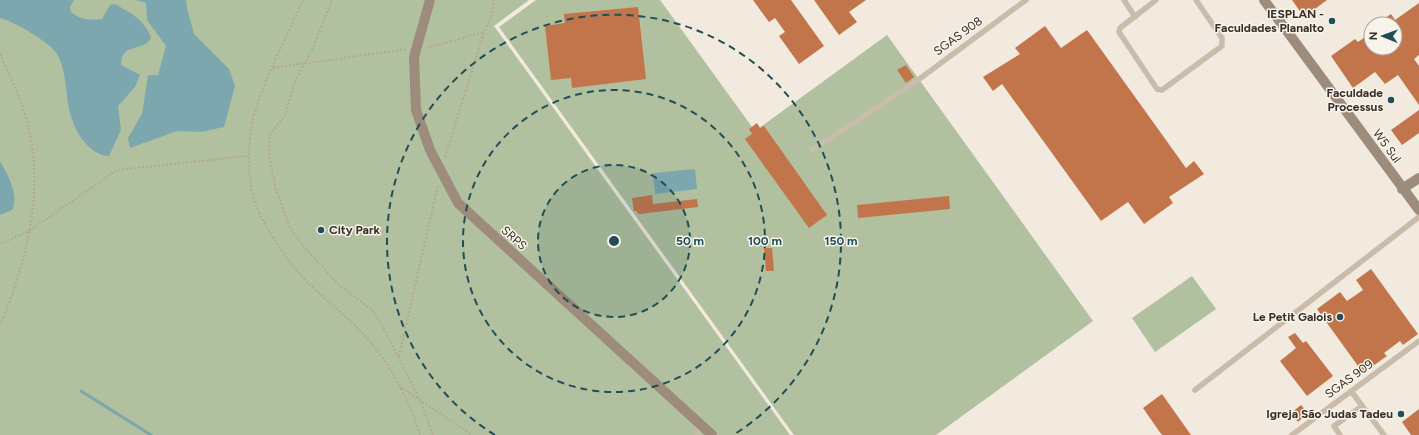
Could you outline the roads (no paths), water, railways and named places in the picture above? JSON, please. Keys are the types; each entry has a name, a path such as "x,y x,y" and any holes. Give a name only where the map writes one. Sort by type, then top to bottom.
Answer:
{"main road":[{"name":"SRPS","path":"430,0 415,48 414,87 416,110 430,150 440,172 458,203 482,227 712,435"},
{"name":"W5 Sul","path":"1264,0 1402,189 1419,210"},
{"path":"1402,189 1419,178"}],"lane":[{"name":"SGAS 908","path":"812,150 922,76 1026,0"},
{"path":"1124,0 1135,17"},
{"path":"1156,0 1120,28 1119,33 1157,89 1165,90 1222,46 1222,38 1196,0"},
{"path":"1272,11 1273,0"},
{"path":"1195,390 1419,217"},
{"name":"SGAS 909","path":"1292,435 1419,342"},
{"path":"1351,392 1384,435"},
{"path":"1340,435 1334,426 1362,406"},
{"path":"697,435 701,424"}],"water":[{"path":"0,0 74,0 70,7 71,12 81,18 94,20 102,19 110,5 114,4 131,13 145,26 151,38 143,45 129,50 122,58 121,65 140,75 135,87 118,106 121,130 109,156 97,153 87,145 78,134 70,114 65,79 61,62 57,54 39,38 13,23 0,18"},
{"path":"136,0 186,0 194,34 229,69 235,86 224,127 201,132 177,131 130,148 128,138 142,114 148,75 158,75 166,46 147,20 146,3"},
{"path":"0,161 12,185 14,204 12,210 0,215"},
{"path":"695,169 697,189 655,194 653,173"}],"waterway":[{"path":"81,391 151,435"}],"place":[{"name":"IESPLAN - Faculdades Planalto","path":"1332,21"},
{"name":"Faculdade Processus","path":"1391,100"},
{"name":"City Park","path":"321,230"},
{"name":"Le Petit Galois","path":"1340,317"},
{"name":"Igreja São Judas Tadeu","path":"1401,414"}]}
